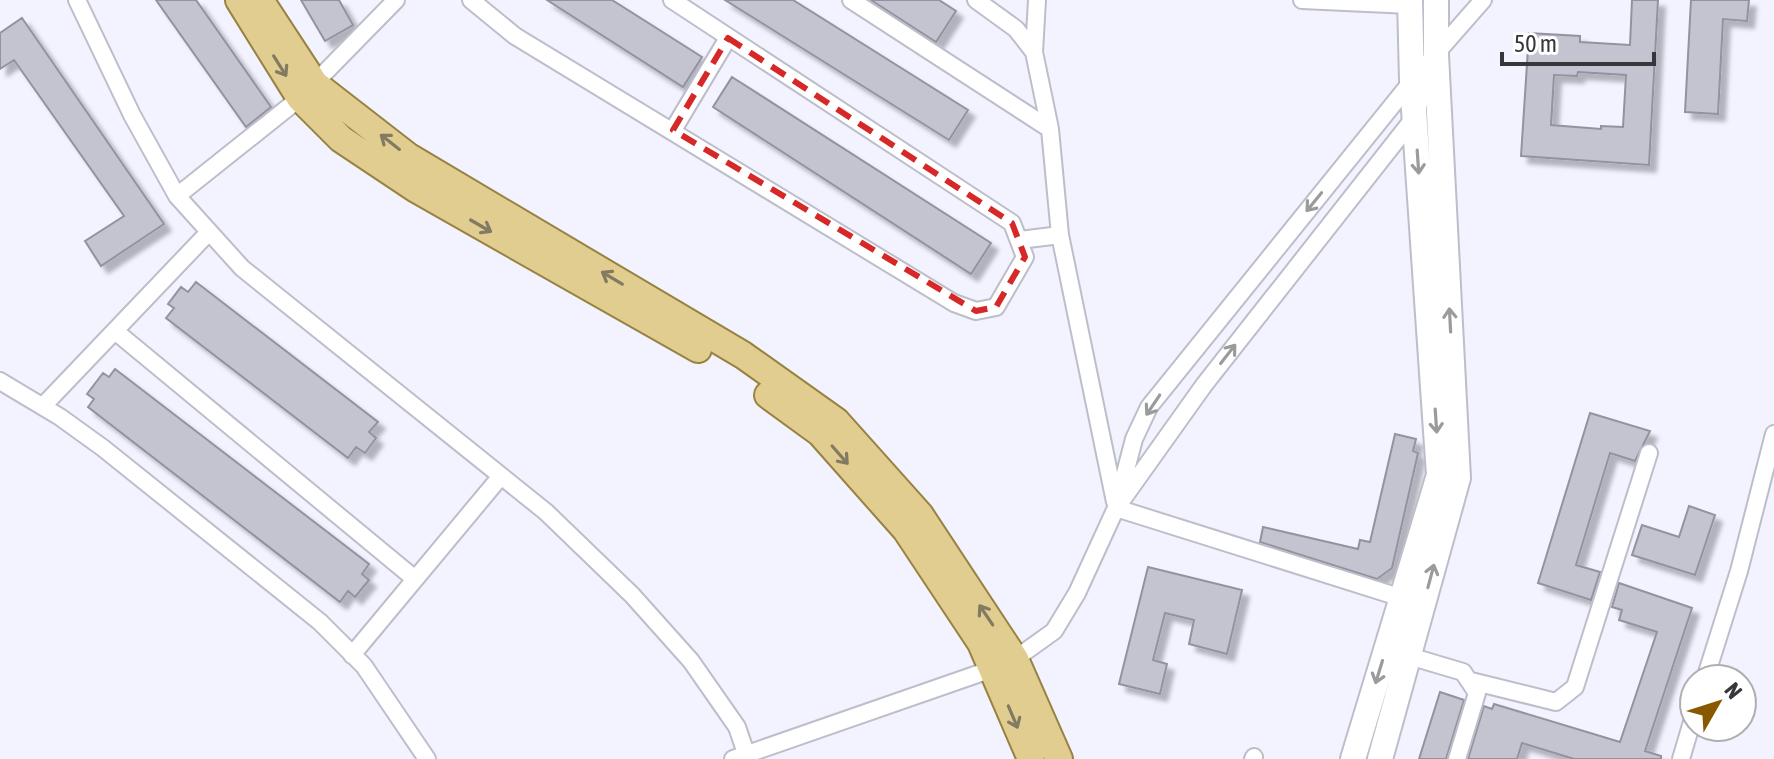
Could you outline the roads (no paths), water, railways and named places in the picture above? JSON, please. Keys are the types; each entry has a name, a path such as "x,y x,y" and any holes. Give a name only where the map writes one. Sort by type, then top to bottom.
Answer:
{"main road":[{"path":"239,0 308,91 409,157 743,355 836,421 920,515 1059,759"},
{"path":"260,0 308,91"},
{"path":"1380,759 1458,478 1436,55 1436,0"},
{"path":"1353,759 1439,475 1414,118 1410,3"},
{"path":"1004,664 1031,759"}],"street":[{"path":"77,0 132,115 177,196 242,268 546,512 632,595 691,661 737,727 743,758 1004,664 1054,631 1077,593 1116,508 1134,439 1149,407 1412,81 1483,0"},
{"path":"177,196 308,91 396,0"},
{"path":"471,0 515,36 954,303 976,311 996,307 1025,257 1012,223 672,0"},
{"path":"851,0 1050,129"},
{"path":"976,0 1016,29 1034,52"},
{"path":"1037,0 1034,52 1050,129 1060,235 1116,508"},
{"path":"1302,0 1410,3"},
{"path":"673,130 728,38"},
{"path":"1116,508 1204,385 1414,118 1436,55"},
{"path":"43,406 209,232"},
{"path":"1020,240 1060,235"},
{"path":"115,331 415,579"},
{"path":"0,381 43,406 103,448 320,622 364,666 427,759"},
{"path":"1710,663 1739,571 1774,434"},
{"path":"1471,681 1556,702 1575,687 1649,453"},
{"path":"352,655 501,476"},
{"path":"1116,508 1402,598"},
{"path":"1409,656 1463,672 1477,693 1457,759"}]}
